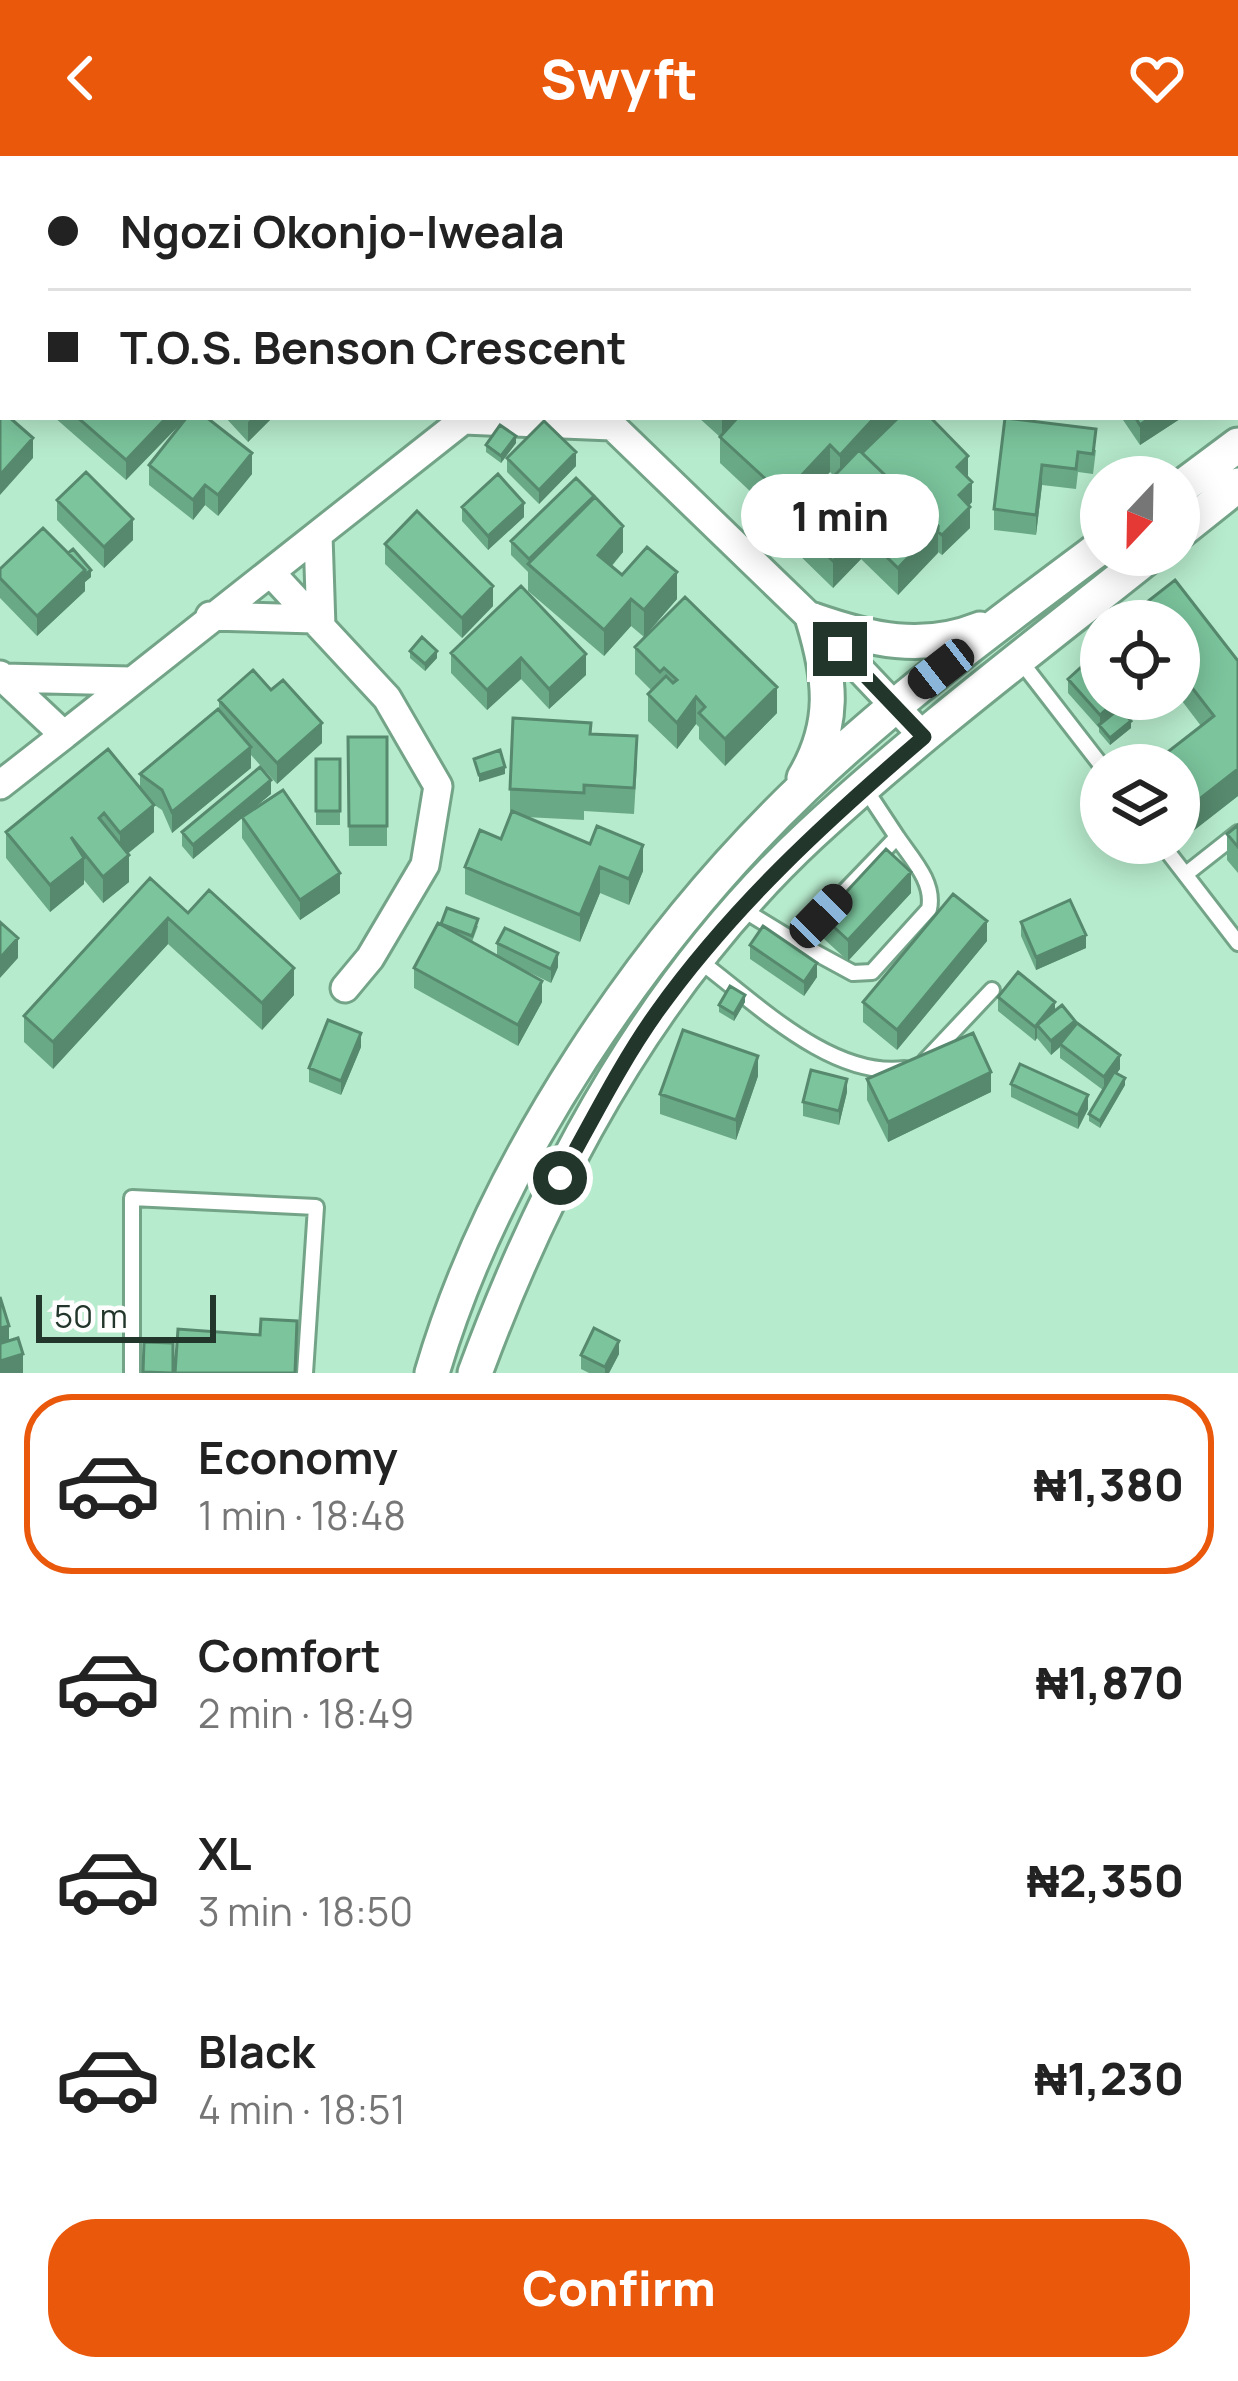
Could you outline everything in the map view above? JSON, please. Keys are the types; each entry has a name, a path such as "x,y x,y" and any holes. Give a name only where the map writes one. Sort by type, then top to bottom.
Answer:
{"street":[{"path":"0,785 463,420"},
{"path":"536,420 607,422 813,620 924,737"},
{"path":"1200,473 1238,445"},
{"path":"1200,516 1236,488"},
{"path":"318,536 318,623"},
{"path":"432,1373 509,1189 573,1069 752,839 894,707 1080,563"},
{"path":"271,573 387,698 437,786 424,866 370,958 345,988"},
{"path":"475,1373 560,1178 655,1016 697,959 808,836 1123,576"},
{"path":"210,616 318,623"},
{"path":"813,620 885,641 916,643 956,639 1002,621"},
{"path":"792,799 825,736 830,705 828,670 813,620"},
{"path":"2,676 130,681"},
{"path":"2,676 64,735"}],"lane":[{"path":"1018,659 1085,744"},
{"path":"742,909 853,974 872,972 929,909 932,899 927,881 864,788"},
{"path":"1186,874 1238,833"},
{"path":"796,942 897,837"},
{"path":"1178,864 1238,943"},
{"path":"697,959 826,1049 885,1071 925,1061 992,990"},
{"path":"132,1373 132,1198 316,1208 305,1373"}],"building":[{"path":"0,420 12,420 33,438 0,475"},
{"path":"80,420 164,420 126,460"},
{"path":"185,420 210,420 252,453 218,495 205,485 193,500 149,465"},
{"path":"735,420 872,420 840,455 830,445 783,495 720,437"},
{"path":"896,420 933,420 968,456 957,467 972,482 959,495 970,507 942,535 862,453"},
{"path":"1005,420 1096,429 1093,454 1078,452 1076,469 1042,465 1036,515 994,509"},
{"path":"544,421 576,452 539,490 507,458"},
{"path":"500,425 516,436 501,456 486,445"},
{"path":"859,450 938,526 898,568 861,532 833,561 791,521"},
{"path":"86,472 133,519 104,547 57,500"},
{"path":"498,474 524,503 488,536 462,507"},
{"path":"576,478 594,496 529,559 511,541"},
{"path":"595,497 623,526 598,555 622,575 647,547 677,572 644,610 631,599 604,630 528,564"},
{"path":"417,511 493,586 462,618 385,544"},
{"path":"43,528 85,570 37,616 0,578 0,569"},
{"path":"73,549 91,570 85,575 68,553"},
{"path":"1175,580 1191,600 1150,600"},
{"path":"521,586 586,654 549,689 521,658 487,690 451,653"},
{"path":"685,597 777,687 725,739 699,713 705,707 696,697 677,723 648,694 666,676 673,683 677,680 664,668 660,672 635,647"},
{"path":"1200,612 1238,661 1238,769 1200,799 1200,744 1178,744 1214,716 1200,698"},
{"path":"422,637 437,651 425,664 410,651"},
{"path":"1080,668 1080,692 1068,679"},
{"path":"253,670 271,690 283,680 322,723 277,763 219,700"},
{"path":"218,709 251,747 172,812 162,790 140,774"},
{"path":"513,718 591,723 590,734 637,736 634,788 584,785 584,793 510,789"},
{"path":"1105,720 1131,721 1110,738 1099,725"},
{"path":"348,737 387,737 387,826 349,826"},
{"path":"108,749 154,805 120,833 104,813 99,818 129,855 103,877 71,837 84,858 50,885 6,832"},
{"path":"500,750 505,767 479,775 474,759"},
{"path":"316,759 340,759 340,811 316,811"},
{"path":"260,767 271,780 193,845 182,832"},
{"path":"283,790 340,873 300,900 242,817"},
{"path":"512,811 590,844 597,826 643,845 629,879 600,867 580,915 465,867 480,830 501,839"},
{"path":"1238,825 1238,847 1227,834"},
{"path":"886,849 911,872 848,940 823,917"},
{"path":"150,878 188,913 209,890 294,968 262,1003 168,918 53,1042 24,1016"},
{"path":"953,894 987,921 897,1030 863,1002"},
{"path":"1070,900 1086,935 1036,957 1021,922"},
{"path":"447,908 478,919 472,936 441,924"},
{"path":"0,922 18,938 0,958"},
{"path":"438,923 542,981 518,1025 414,968"},
{"path":"763,926 817,963 804,982 750,945"},
{"path":"505,928 558,953 551,969 497,943"},
{"path":"1018,972 1055,1002 1035,1027 998,997"},
{"path":"730,986 745,995 734,1014 719,1005"},
{"path":"1062,1005 1075,1021 1051,1041 1037,1025"},
{"path":"328,1020 361,1033 341,1081 309,1068"},
{"path":"1077,1023 1120,1055 1104,1077 1060,1044"},
{"path":"683,1030 758,1056 736,1120 660,1094"},
{"path":"973,1033 991,1072 888,1122 867,1079"},
{"path":"1020,1064 1088,1095 1078,1115 1011,1084"},
{"path":"811,1070 847,1079 839,1111 803,1102"},
{"path":"1114,1072 1125,1078 1100,1121 1089,1114"},
{"path":"0,1297 9,1326 0,1328"},
{"path":"261,1319 297,1321 295,1373 175,1373 178,1329 260,1335"},
{"path":"594,1328 619,1341 605,1367 581,1355"},
{"path":"0,1337 2,1343 18,1338 23,1354 0,1361"},
{"path":"144,1342 173,1343 173,1373 143,1372"}],"route":[{"path":"560,1178 655,1016 697,959 808,836 924,737 840,649"}]}
